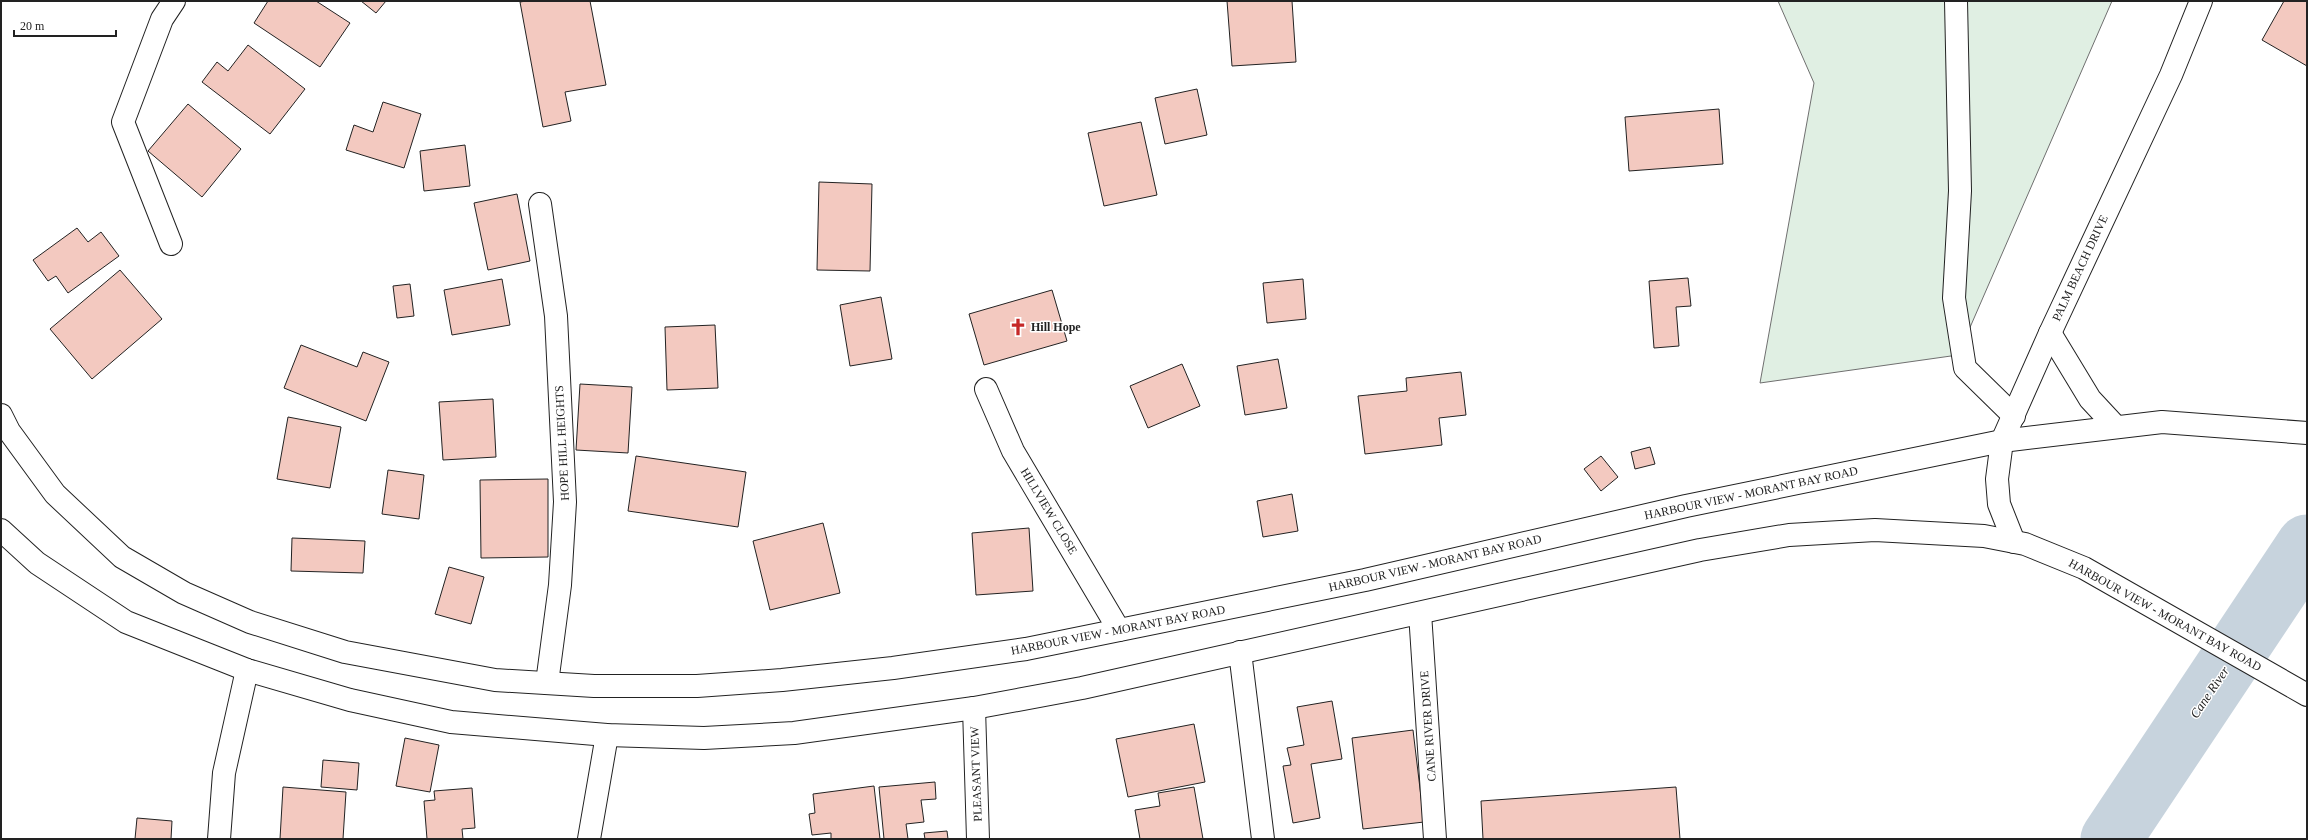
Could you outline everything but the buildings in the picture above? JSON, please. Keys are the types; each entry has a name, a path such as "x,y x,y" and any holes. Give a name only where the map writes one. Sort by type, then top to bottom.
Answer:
{"main road":[{"path":"171,244 123,122 162,19 174,1"},
{"path":"1956,1 1960,191 1954,298 1965,368 2014,416"},
{"name":"PALM BEACH DRIVE","path":"2014,542 1999,504 1997,479 2002,441 2050,333 2171,75 2201,1"},
{"name":"HOPE HILL HEIGHTS","path":"540,204 556,316 565,502 560,585 547,683"},
{"path":"2050,333 2090,399 2116,427"},
{"name":"HILLVIEW CLOSE","path":"986,389 1013,451 1119,630"},
{"name":"HARBOUR VIEW - MORANT BAY ROAD","path":"1,415 9,431 55,494 122,557 184,593 250,622 345,652 494,680 594,686 697,686 782,680 893,668 1026,648 1365,580 1746,493 2002,441 2162,422 2209,424 2307,433"},
{"name":"HARBOUR VIEW - MORANT BAY ROAD","path":"1,530 37,563 126,622 247,670 350,700 452,722 607,735 704,738 794,733 974,708 1082,688 1700,550 1789,535 1875,530 1984,536 2014,542 2053,554 2084,568 2307,694"},
{"name":"CANE RIVER DRIVE","path":"1420,612 1436,839"},
{"path":"1240,652 1263,839"},
{"path":"219,839 224,773 247,670"},
{"name":"PLEASANT VIEW","path":"974,708 978,839"},
{"path":"589,839 607,735"}],"green space":[{"path":"1778,1 2112,1 1958,355 1760,383 1814,83"}],"waterway":[{"name":"Cane River","path":"2111,839 2307,545"}],"place":[{"name":"Hill Hope","path":"1018,327"}]}
